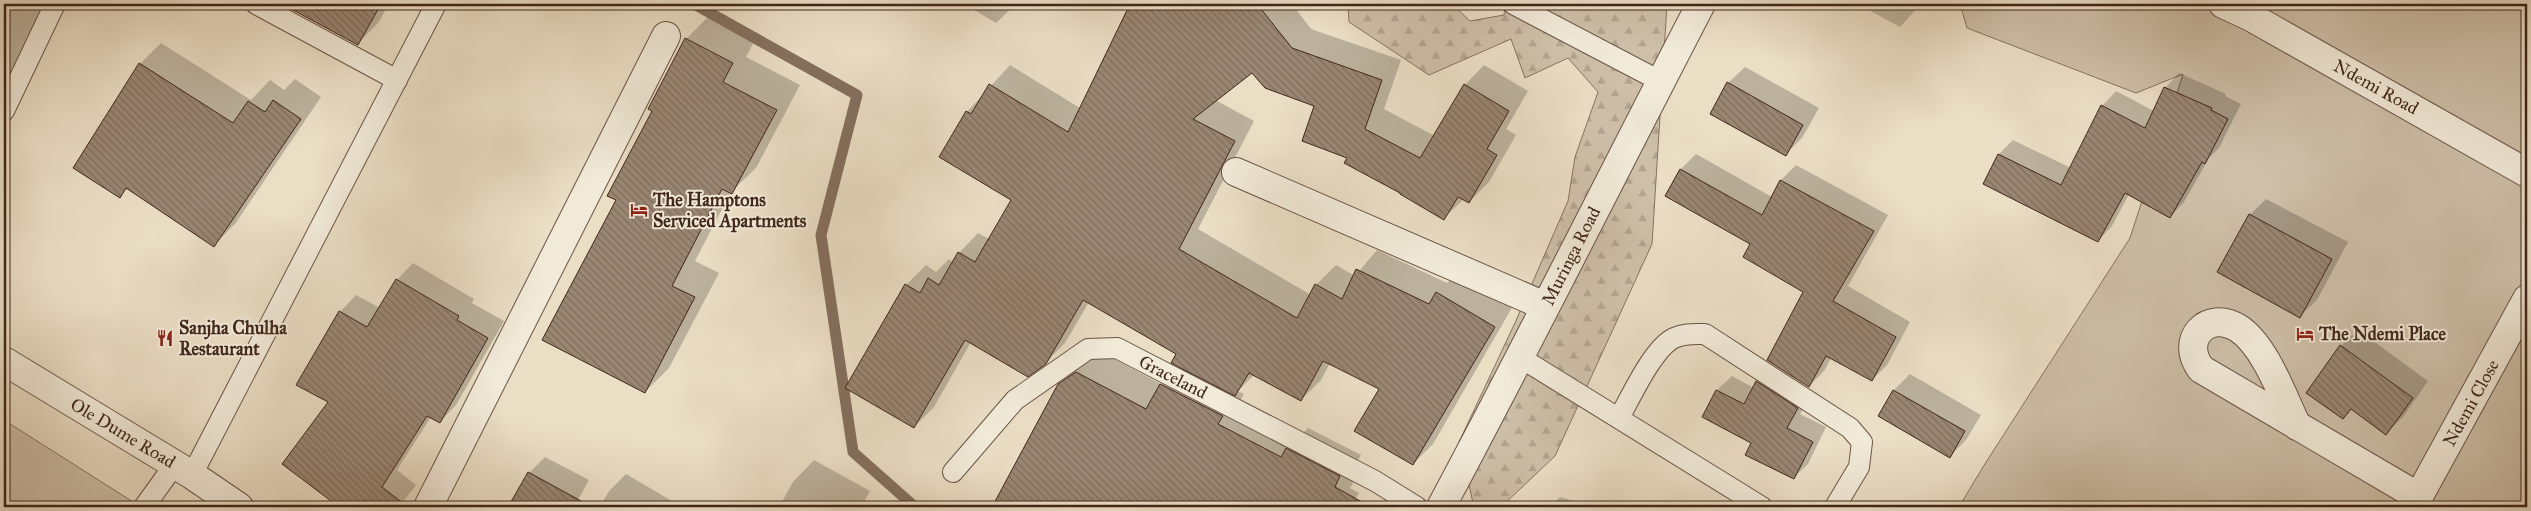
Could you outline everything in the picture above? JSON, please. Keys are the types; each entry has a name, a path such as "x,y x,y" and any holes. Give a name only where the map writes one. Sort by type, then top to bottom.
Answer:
{"street":[{"name":"Muringa Road","path":"1441,507 1521,358 1545,306 1701,4"},
{"name":"Ndemi Road","path":"2223,4 2254,10 2527,173"},
{"path":"428,507 666,36"},
{"path":"1236,172 1545,306"},
{"name":"Ndemi Close","path":"2416,502 2527,299"},
{"name":"Ole Dume Road","path":"4,361 184,470 240,507"},
{"path":"2297,426 2416,502"}],"lane":[{"path":"4,111 55,4"},
{"path":"256,4 397,80"},
{"path":"144,507 184,470 397,80 436,4"},
{"path":"1513,4 1660,81"},
{"path":"1619,418 1659,350 1673,338 1687,334 1704,334 1850,428 1862,442 1859,467 1836,507"},
{"name":"Graceland","path":"953,472 1016,400 1088,349 1117,348 1375,481 1417,507"},
{"path":"1521,358 1762,507"}],"green space":[{"path":"1348,4 1452,4 1470,21 1504,15 1505,4 1667,4 1652,244 1555,456 1501,507 1474,507 1459,442 1514,325 1568,201 1575,157 1598,92 1568,58 1525,78 1511,39 1429,75 1349,22"},
{"path":"1960,4 2527,4 2527,507 1959,507 2130,238 2183,74 2136,93 1967,28"},
{"path":"4,420 141,507 4,507"}],"building":[{"path":"282,4 381,4 358,45"},
{"path":"1130,4 1257,4 1292,48 1382,80 1365,129 1420,158 1464,84 1509,111 1487,149 1497,155 1469,203 1458,197 1444,220 1400,193 1344,163 1347,158 1302,141 1314,106 1265,88 1252,73 1193,119 1235,141 1179,249 1297,318 1315,284 1342,299 1356,269 1429,304 1436,292 1495,327 1413,465 1354,431 1379,389 1323,361 1301,401 1249,373 1235,396 1171,363 1176,354 1083,300 1046,364 1028,377 965,340 914,428 845,388 905,284 920,293 928,278 939,285 958,252 975,262 1011,200 939,157 966,111 971,114 989,84 1068,132"},
{"name":"The Hamptons Serviced Apartments","path":"685,38 733,63 723,82 777,110 732,194 722,189 672,286 695,297 645,393 542,340 616,200 607,196 652,111 648,109"},
{"path":"139,63 233,123 248,101 265,112 273,100 301,119 214,247 126,188 120,198 73,168"},
{"path":"1727,82 1803,125 1786,156 1710,114"},
{"path":"2164,87 2212,108 2211,110 2228,119 2205,164 2202,162 2170,218 2125,193 2098,242 1983,184 1998,154 2061,185 2101,105 2145,128"},
{"path":"1680,169 1762,215 1780,180 1874,231 1833,301 1896,337 1872,381 1826,356 1809,387 1767,360 1803,292 1743,257 1750,244 1665,196"},
{"path":"2249,214 2332,259 2300,318 2217,272"},
{"path":"396,279 459,316 457,320 488,338 440,423 427,416 382,487 408,507 339,507 282,464 328,402 296,385 339,311 367,327"},
{"path":"2340,345 2413,398 2386,435 2351,409 2343,419 2306,393"},
{"path":"1076,372 1146,409 1160,384 1223,416 1218,424 1281,457 1286,448 1340,476 1335,487 1371,507 992,507 1058,384"},
{"path":"1756,381 1798,408 1787,428 1813,442 1794,479 1745,455 1751,443 1702,417 1716,390 1744,404"},
{"path":"1893,390 1965,431 1950,458 1878,416"},
{"path":"528,472 592,507 508,507"}],"waterway":[{"path":"694,4 857,95 821,235 853,452 915,507"}],"place":[{"name":"The Hamptons Serviced Apartments","path":"639,210"},
{"name":"The Ndemi Place","path":"2305,334"},
{"name":"Sanjha Chulha Restaurant","path":"165,338"}]}
